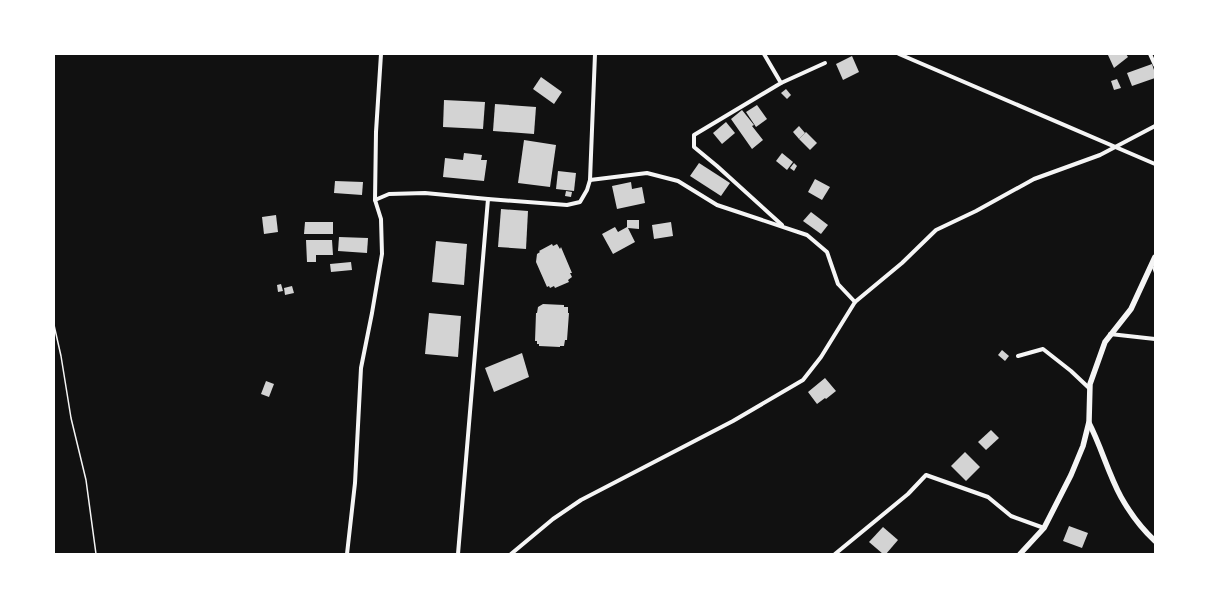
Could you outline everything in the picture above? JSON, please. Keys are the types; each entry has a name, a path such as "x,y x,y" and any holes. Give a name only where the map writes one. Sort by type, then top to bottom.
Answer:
{"street":[{"path":"347,554 354,483 361,368 382,254 380,219 375,200 376,132 381,54"},
{"path":"375,200 389,194 424,193 567,205 580,202 587,190 590,180 595,54"},
{"path":"764,54 781,83"},
{"path":"899,54 1155,164"},
{"path":"1150,54 1155,65"},
{"path":"784,227 728,175 694,147 694,135 781,83 825,63"},
{"path":"511,554 553,519 581,500 720,428 803,380 821,357 855,302 902,263 936,230 976,211 1034,179 1100,155 1155,126"},
{"path":"590,180 647,173 678,180 716,205 807,235 827,252 838,284 855,302"},
{"path":"458,554 488,199"},
{"path":"1020,554 1044,528 1071,475 1083,446 1089,422 1090,384 1105,342 1131,309 1155,257"},
{"path":"1110,334 1155,339"},
{"path":"1018,356 1043,349 1090,388"},
{"path":"1089,422 1120,496 1141,528 1155,541"},
{"path":"835,554 908,494 926,475 988,497 1011,516 1044,528"}],"lane":[{"path":"1152,264 1155,272"}],"path":[{"path":"54,325 61,356 71,418 86,480 96,554"}],"building":[{"path":"1126,54 1128,57 1114,68 1108,55"},
{"path":"852,56 859,72 843,80 836,64"},
{"path":"1152,64 1155,78 1132,86 1127,73"},
{"path":"541,77 562,92 554,104 533,89"},
{"path":"1117,79 1121,88 1114,90 1111,81"},
{"path":"786,89 791,95 787,99 781,93"},
{"path":"444,100 485,102 483,129 443,127"},
{"path":"495,104 536,107 534,134 493,131"},
{"path":"757,105 767,119 756,127 746,112"},
{"path":"742,110 754,125 752,126 763,140 752,149 731,119"},
{"path":"726,122 735,133 722,144 713,133"},
{"path":"799,126 805,133 799,139 793,132"},
{"path":"806,132 817,143 810,150 799,139"},
{"path":"524,140 556,145 550,187 518,183"},
{"path":"464,153 482,155 481,160 487,160 484,181 443,177 445,158 463,160"},
{"path":"782,153 793,162 787,170 776,161"},
{"path":"699,163 730,183 721,196 690,176"},
{"path":"794,163 797,166 794,171 790,168"},
{"path":"558,171 576,173 574,191 556,189"},
{"path":"815,179 830,187 822,200 808,192"},
{"path":"335,181 363,182 362,195 334,193"},
{"path":"631,182 632,189 642,187 645,203 617,209 612,186"},
{"path":"566,191 572,192 571,197 565,196"},
{"path":"501,209 528,211 526,249 498,247"},
{"path":"811,212 828,225 821,234 803,221"},
{"path":"276,215 278,232 264,234 262,217"},
{"path":"627,220 639,220 639,229 628,228 635,242 613,254 602,234 615,227 618,232 627,227"},
{"path":"305,222 333,222 333,234 304,234"},
{"path":"671,222 673,236 654,239 652,225"},
{"path":"339,237 368,238 367,253 338,251"},
{"path":"306,240 332,240 333,255 316,255 316,262 307,262"},
{"path":"436,241 467,244 464,285 432,282"},
{"path":"552,244 553,246 557,244 560,249 561,247 572,273 570,273 572,277 568,280 569,282 555,288 554,286 550,288 549,286 547,287 536,262 537,254 540,252 539,251"},
{"path":"351,262 352,270 331,272 330,264"},
{"path":"281,284 283,291 278,292 277,285"},
{"path":"292,286 294,293 285,295 284,288"},
{"path":"543,304 564,305 564,307 568,307 567,340 565,340 564,346 539,346 537,341 535,341 536,313 538,307"},
{"path":"429,313 461,316 458,357 425,354"},
{"path":"1002,350 1009,356 1005,361 998,355"},
{"path":"522,353 529,377 494,392 485,368"},
{"path":"825,378 836,391 817,404 808,392"},
{"path":"266,381 274,384 269,397 261,394"},
{"path":"991,430 999,438 986,450 978,442"},
{"path":"965,452 980,467 966,481 951,466"},
{"path":"1069,526 1088,533 1082,548 1063,541"},
{"path":"883,527 898,540 886,554 883,554 869,542"}]}
